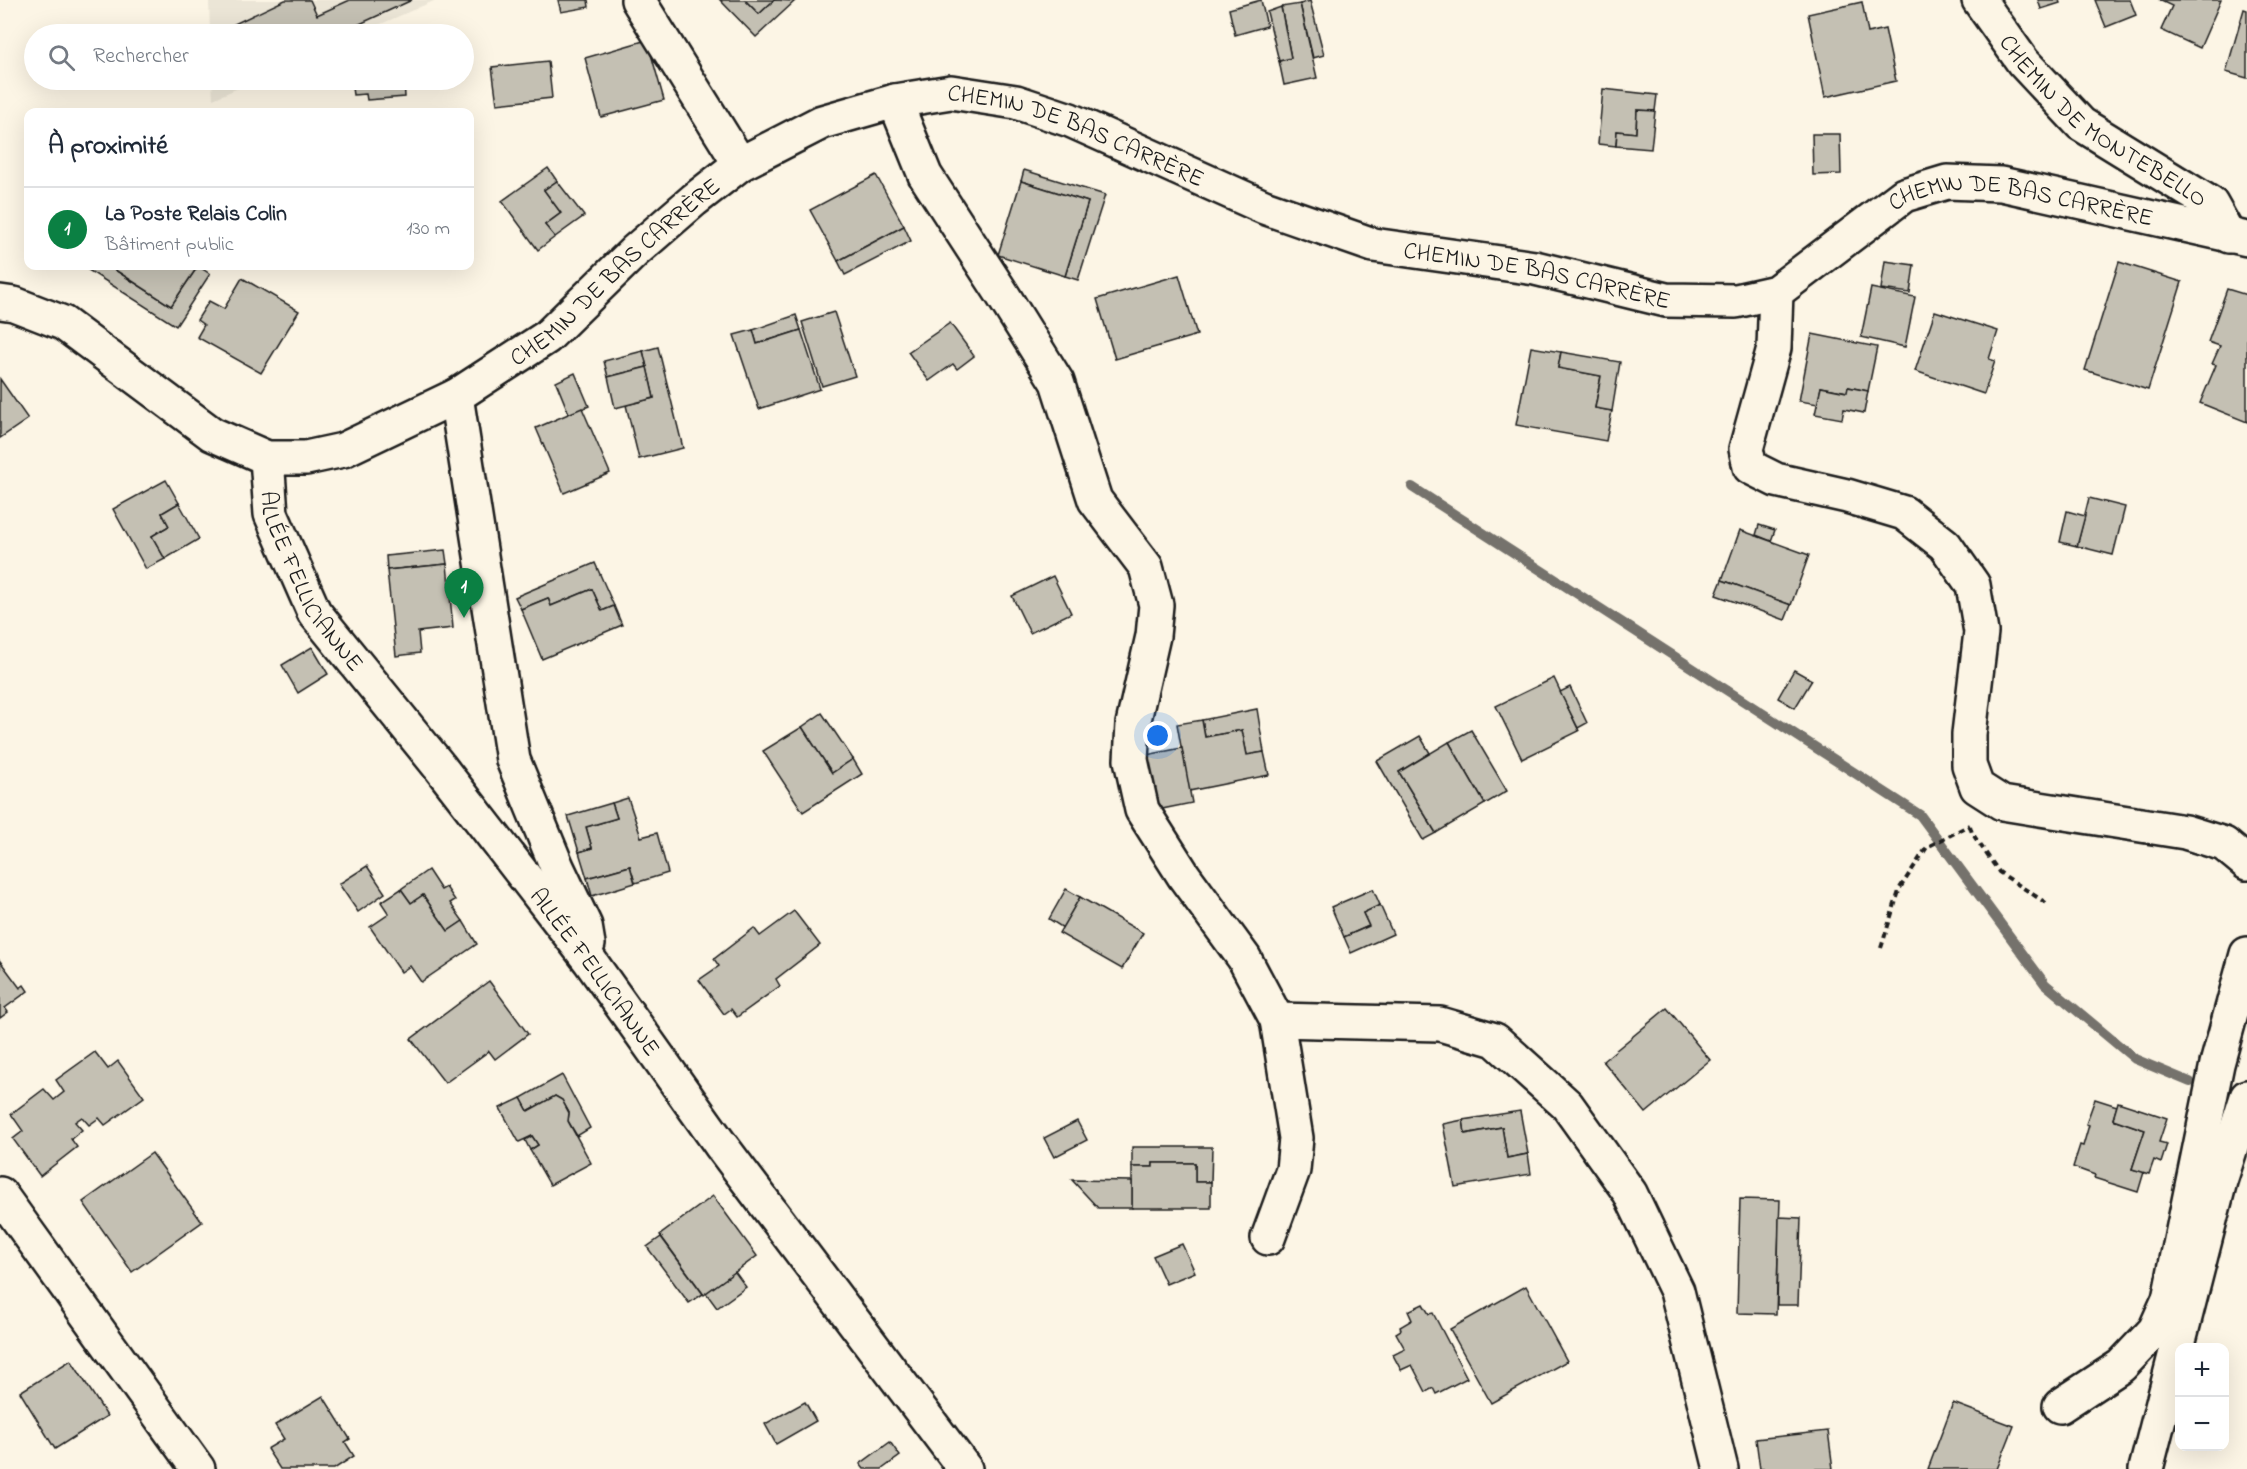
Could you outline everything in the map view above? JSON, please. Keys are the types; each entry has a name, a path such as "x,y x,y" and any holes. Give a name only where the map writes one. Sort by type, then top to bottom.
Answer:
{"street":[{"path":"638,0 740,164"},
{"name":"CHEMIN DE MONTEBELLO","path":"1979,0 2023,62 2081,124 2211,204 2238,238"},
{"name":"CHEMIN DE BAS CARRÈRE","path":"0,302 14,304 63,323 212,434 267,458 306,458 343,450 456,396 547,337 635,251 740,164 822,122 895,101 951,92 1016,102 1070,120 1264,207 1373,245 1535,268 1666,300 1736,301 1776,292 1904,195 1947,182 2001,184 2238,238"},
{"path":"895,101 925,175 1057,382 1095,500 1146,567 1156,605 1154,636 1133,724 1131,760 1142,810 1184,876 1244,958 1277,1020 1296,1138 1293,1170 1268,1238"},
{"path":"1776,292 1774,348 1746,449 1750,467 1776,480 1846,496 1904,513 1945,545 1973,585 1981,632 1968,734 1969,765 1977,787 2002,803 2185,832 2224,844 2247,863"},
{"path":"456,396 513,760 557,867 585,926 590,961"},
{"name":"ALLÉE FELLICIANNE","path":"267,458 271,514 314,612 439,766 590,961 720,1144 965,1469"},
{"path":"2060,1406 2121,1366 2155,1330 2169,1299 2217,1064 2247,954"},
{"path":"1277,1020 1440,1024 1495,1040 1567,1105 1630,1193 1677,1291 1721,1469"},
{"path":"2146,1469 2220,1181 2247,1097"},
{"path":"0,1194 198,1469"}],"path":[{"path":"1977,787 1965,811 1972,833 1999,872 2049,905"},
{"path":"1881,948 1900,888 1927,847 1970,825"}],"shaded area":[{"path":"209,0 436,0 381,24 210,24"},
{"path":"213,90 234,90 213,99"}],"building":[{"path":"285,0 310,0 317,15 350,0 412,0 360,24 234,24"},
{"path":"558,0 588,0 589,7 561,12"},
{"path":"720,0 745,0 759,14 774,0 795,1 756,37"},
{"path":"745,0 774,0 759,14"},
{"path":"1261,0 1267,26 1235,35 1229,9"},
{"path":"2038,0 2059,0 2060,3 2041,9"},
{"path":"2095,0 2130,0 2136,15 2106,27"},
{"path":"2159,0 2221,0 2200,48 2161,30 2172,6"},
{"path":"1310,1 1324,55 1313,58 1300,4"},
{"path":"1862,2 1868,33 1885,29 1896,81 1825,97 1808,14"},
{"path":"1300,4 1317,78 1284,85 1279,61 1291,58 1281,7"},
{"path":"1281,7 1291,58 1279,61 1267,12"},
{"path":"2244,9 2247,10 2247,78 2226,72"},
{"path":"647,40 664,100 601,117 585,58"},
{"path":"548,61 552,98 497,104 492,67"},
{"path":"1603,89 1657,95 1655,111 1637,110 1636,133 1617,131 1616,146 1598,144"},
{"path":"352,90 405,90 405,97 367,100 366,94 353,95"},
{"path":"1637,110 1655,111 1651,149 1616,146 1617,131 1636,133"},
{"path":"1812,134 1840,134 1841,174 1813,175"},
{"path":"548,168 557,181 544,190 561,213 545,225 555,237 538,250 502,201"},
{"path":"1024,170 1105,195 1078,280 1065,276 1088,202 1021,181"},
{"path":"876,175 904,226 838,261 810,210"},
{"path":"557,181 584,216 555,237 545,225 561,213 544,190"},
{"path":"1021,181 1088,202 1065,276 998,255"},
{"path":"904,226 911,241 845,275 838,261"},
{"path":"1885,261 1914,265 1910,293 1881,289"},
{"path":"2119,262 2182,282 2148,390 2085,370"},
{"path":"88,270 115,270 171,306 195,270 204,270 210,274 176,326"},
{"path":"115,270 195,270 171,306"},
{"path":"1179,275 1197,335 1115,359 1097,299"},
{"path":"242,278 299,311 261,373 197,337 204,325 197,320 209,301 224,309"},
{"path":"1871,288 1915,297 1905,347 1861,337"},
{"path":"2227,289 2247,295 2247,422 2200,403 2216,365 2212,364 2220,346 2208,342"},
{"path":"1935,311 1998,331 1989,359 1995,361 1984,394 1915,371"},
{"path":"834,312 855,376 822,386 802,322"},
{"path":"796,315 801,330 757,344 753,330"},
{"path":"950,323 974,356 957,369 953,364 929,381 908,352"},
{"path":"753,330 757,344 801,330 820,389 759,409 734,335"},
{"path":"1812,334 1877,347 1868,391 1848,387 1847,392 1821,387 1818,404 1799,401"},
{"path":"658,347 683,448 639,459 626,405 654,398 643,351"},
{"path":"1531,347 1561,352 1558,368 1601,376 1595,408 1612,411 1606,441 1516,425"},
{"path":"643,351 647,367 608,377 604,361"},
{"path":"1561,352 1620,362 1612,411 1595,408 1601,376 1558,368"},
{"path":"647,367 654,398 615,408 608,377"},
{"path":"575,373 589,406 569,414 556,382"},
{"path":"0,379 28,419 0,438"},
{"path":"1821,387 1847,392 1848,387 1868,391 1864,413 1844,409 1842,419 1815,414"},
{"path":"582,408 610,473 564,493 536,428"},
{"path":"166,480 179,503 162,513 169,526 152,536 165,559 146,569 113,509"},
{"path":"2089,498 2125,507 2113,555 2077,546"},
{"path":"179,503 199,539 165,559 152,536 169,526 162,513"},
{"path":"2067,511 2085,516 2077,546 2060,542"},
{"path":"1759,525 1775,530 1771,541 1756,535"},
{"path":"1740,530 1809,555 1791,605 1722,580"},
{"path":"445,550 447,564 387,570 386,556"},
{"path":"595,563 614,606 602,611 592,589 551,606 548,598 521,609 515,597"},
{"path":"447,564 453,628 418,632 420,653 396,656 387,570"},
{"path":"1053,576 1071,613 1030,633 1012,596"},
{"path":"1722,580 1791,605 1785,620 1716,595"},
{"path":"592,589 602,611 614,606 622,625 542,659 521,609 548,598 551,606"},
{"path":"312,647 328,674 298,693 282,665"},
{"path":"1794,670 1812,680 1795,708 1778,698"},
{"path":"1554,678 1579,731 1522,759 1496,706"},
{"path":"1570,687 1587,723 1578,728 1560,692"},
{"path":"1257,709 1264,752 1247,755 1242,730 1205,737 1202,720"},
{"path":"822,713 853,759 832,773 802,727"},
{"path":"1202,720 1205,737 1242,730 1247,755 1264,752 1269,775 1189,791 1177,724"},
{"path":"802,727 832,773 853,759 862,774 803,812 763,751"},
{"path":"1471,730 1507,791 1485,804 1449,742"},
{"path":"1420,736 1430,753 1399,772 1436,833 1423,840 1377,761"},
{"path":"1449,742 1485,804 1436,833 1399,772"},
{"path":"1182,748 1192,803 1152,811 1141,756"},
{"path":"628,798 641,837 657,833 668,873 635,883 630,866 587,878 579,852 592,848 586,827 617,818 612,803"},
{"path":"612,803 617,818 586,827 592,848 579,852 568,816"},
{"path":"367,866 385,893 358,912 339,884"},
{"path":"630,866 635,883 592,896 587,878"},
{"path":"428,870 441,890 446,887 455,900 450,903 463,921 448,931 423,895 411,903 401,889"},
{"path":"401,889 411,903 423,895 448,931 463,921 477,944 421,982 410,966 401,972 370,927 389,914 381,902"},
{"path":"1066,889 1080,897 1063,928 1049,919"},
{"path":"1373,889 1380,905 1363,913 1369,926 1344,937 1331,907"},
{"path":"1080,897 1143,933 1122,969 1059,933"},
{"path":"1380,905 1393,934 1351,953 1344,937 1369,926 1363,913"},
{"path":"794,911 820,945 776,979 780,986 737,1017 731,1009 724,1014 699,980 719,966 714,959 754,928 760,936"},
{"path":"0,961 20,988 24,985 28,991 5,1008 8,1012 0,1018"},
{"path":"489,981 528,1034 495,1059 489,1051 445,1083 411,1039"},
{"path":"1667,1008 1710,1060 1646,1113 1603,1061"},
{"path":"95,1052 108,1069 118,1061 144,1097 105,1125 99,1118 89,1125 82,1117 75,1122 82,1130 71,1139 77,1147 40,1176 13,1139 23,1131 11,1114 44,1089 54,1100 64,1092 56,1080"},
{"path":"562,1075 590,1128 577,1136 568,1121 569,1113 562,1100 555,1096 528,1111 521,1098"},
{"path":"555,1096 562,1100 569,1113 568,1121 591,1163 550,1185 530,1150 538,1145 532,1136 519,1142 500,1108 521,1098 528,1111"},
{"path":"2095,1099 2117,1106 2113,1119 2145,1130 2132,1169 2144,1172 2138,1192 2094,1178 2095,1175 2073,1167 2080,1145 2083,1146 2089,1125 2086,1124"},
{"path":"2118,1102 2167,1118 2159,1142 2167,1144 2161,1163 2154,1160 2149,1174 2132,1169 2145,1130 2113,1119"},
{"path":"1520,1111 1528,1154 1507,1158 1502,1127 1465,1134 1463,1120"},
{"path":"1463,1120 1465,1134 1502,1127 1507,1158 1528,1154 1531,1174 1455,1187 1443,1124"},
{"path":"1077,1121 1087,1140 1054,1157 1044,1138"},
{"path":"532,1136 538,1145 530,1150 525,1140"},
{"path":"1132,1147 1212,1147 1211,1182 1195,1182 1195,1163 1153,1163 1153,1167 1132,1167"},
{"path":"152,1153 202,1222 132,1272 83,1202"},
{"path":"1153,1163 1195,1163 1195,1182 1211,1182 1211,1208 1132,1208 1132,1167 1153,1167"},
{"path":"1072,1180 1132,1181 1132,1208 1098,1208"},
{"path":"713,1196 757,1256 704,1295 660,1235"},
{"path":"1740,1199 1780,1200 1776,1314 1737,1313"},
{"path":"1779,1217 1801,1218 1798,1305 1777,1305"},
{"path":"661,1237 703,1294 689,1303 647,1247"},
{"path":"1182,1244 1195,1272 1166,1284 1153,1256"},
{"path":"735,1272 746,1287 717,1308 706,1293"},
{"path":"1526,1286 1567,1361 1491,1403 1450,1329"},
{"path":"1423,1304 1429,1314 1433,1313 1467,1378 1436,1394 1433,1388 1426,1392 1412,1365 1401,1370 1393,1355 1405,1349 1396,1333 1401,1330 1400,1327 1412,1320 1408,1311"},
{"path":"71,1360 107,1416 55,1449 20,1392"},
{"path":"323,1396 350,1439 345,1442 354,1456 334,1469 280,1469 267,1449 284,1439 275,1425"},
{"path":"805,1402 816,1421 776,1444 765,1424"},
{"path":"1953,1403 2014,1426 1997,1469 1928,1469"},
{"path":"1828,1431 1833,1469 1760,1469 1756,1439"},
{"path":"890,1442 900,1456 882,1469 864,1469 860,1464"}],"waterway":[{"path":"1412,487 1920,815 2045,984 2135,1059 2190,1082"}],"place":[{"name":"La Poste Relais Colin","path":"464,618"}]}
